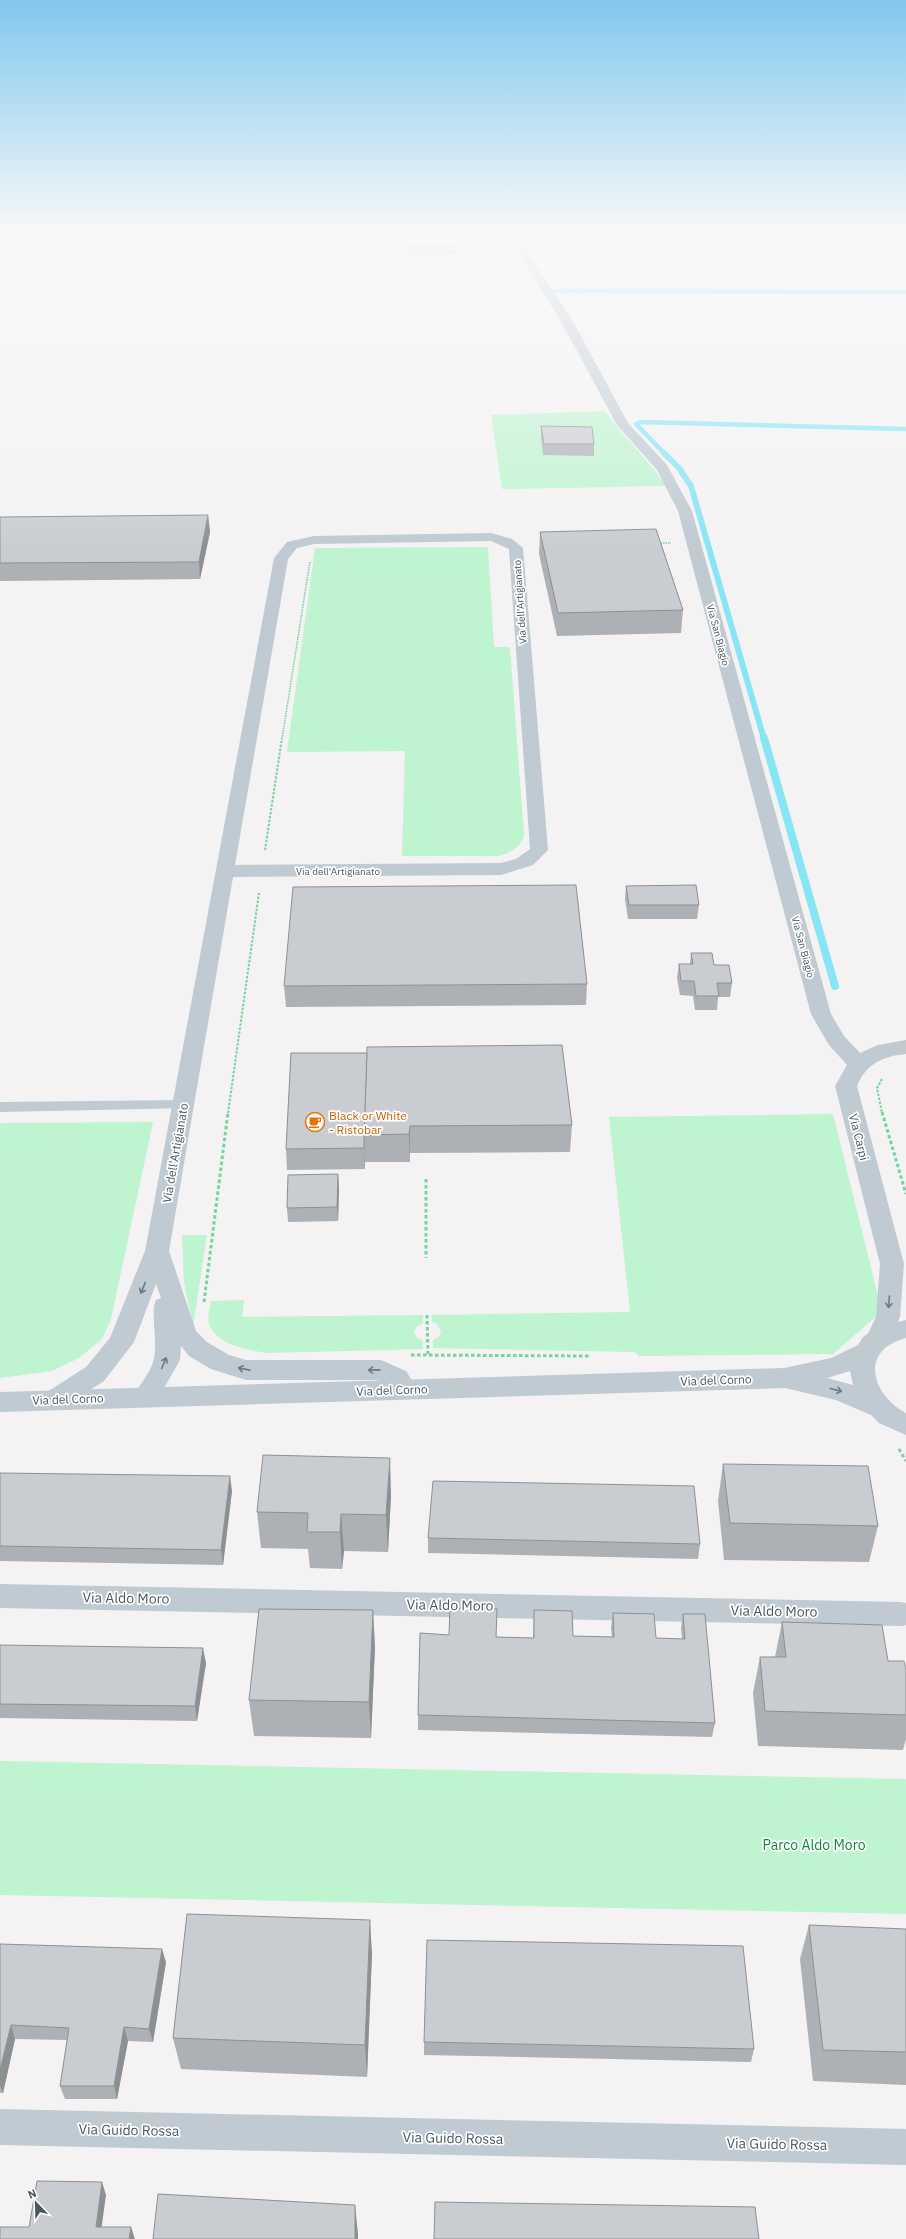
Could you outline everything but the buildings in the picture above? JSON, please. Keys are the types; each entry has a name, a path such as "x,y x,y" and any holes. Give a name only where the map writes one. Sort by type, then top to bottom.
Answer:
{"street":[{"name":"Via San Biagio","path":"577,339 623,426 662,468 673,486 685,511 822,1014 836,1041 846,1054 858,1063"},
{"name":"Via dell'Artigianato","path":"56,1399 95,1374 121,1342 157,1251 281,558 292,545 303,541 491,537 506,541 513,545 516,548 539,850 534,857 522,864 501,869 226,871"},
{"path":"858,1063 872,1055 896,1048 906,1047"},
{"name":"Via Carpi","path":"858,1063 850,1073 846,1086 899,1273 888,1317 861,1366 863,1384 897,1421"},
{"path":"157,1251 185,1335 198,1349 220,1362 246,1370 381,1370 397,1378 405,1390"},
{"path":"146,1397 167,1360 168,1340 157,1251"},
{"path":"873,1345 898,1330 906,1329"},
{"name":"Via del Corno","path":"0,1402 56,1399 784,1378 837,1366 873,1345"},
{"name":"Via del Corno","path":"784,1378 841,1391 897,1421"},
{"name":"Via Aldo Moro","path":"0,1596 901,1614"},
{"name":"Via Guido Rossa","path":"0,2127 906,2146"}],"lane":[{"path":"0,1107 184,1105"}],"path":[{"path":"654,543 693,543"},
{"path":"203,1309 236,1050 311,556"},
{"path":"884,1074 877,1088 880,1106 906,1194"},
{"path":"426,1179 426,1258"},
{"path":"427,1315 428,1354"},
{"path":"405,1355 593,1356"}],"green space":[{"path":"605,411 666,486 502,489 491,415"},
{"path":"488,547 494,647 510,647 524,835 517,847 498,856 402,856 405,751 287,752 315,548"},
{"path":"833,1114 878,1296 878,1315 833,1354 639,1356 635,1352 433,1348 433,1340 439,1337 441,1331 437,1324 432,1322 431,1315 630,1312 609,1117"},
{"path":"153,1122 111,1319 102,1339 79,1358 52,1371 0,1378 0,1123"},
{"path":"182,1235 207,1235 193,1327 184,1282"},
{"path":"244,1300 242,1317 423,1315 423,1323 416,1327 414,1332 417,1338 423,1341 423,1349 268,1353 235,1346 220,1338 214,1333 210,1326 208,1317 211,1301"},
{"name":"Parco Aldo Moro","path":"0,1761 906,1779 906,1914 0,1895"}],"waterway":[{"path":"665,454 636,424 641,422 906,429"},
{"path":"665,454 679,468 691,486 764,739"},
{"path":"764,738 835,986"}],"place":[{"name":"Black or White - Ristobar","path":"315,1122"}]}
